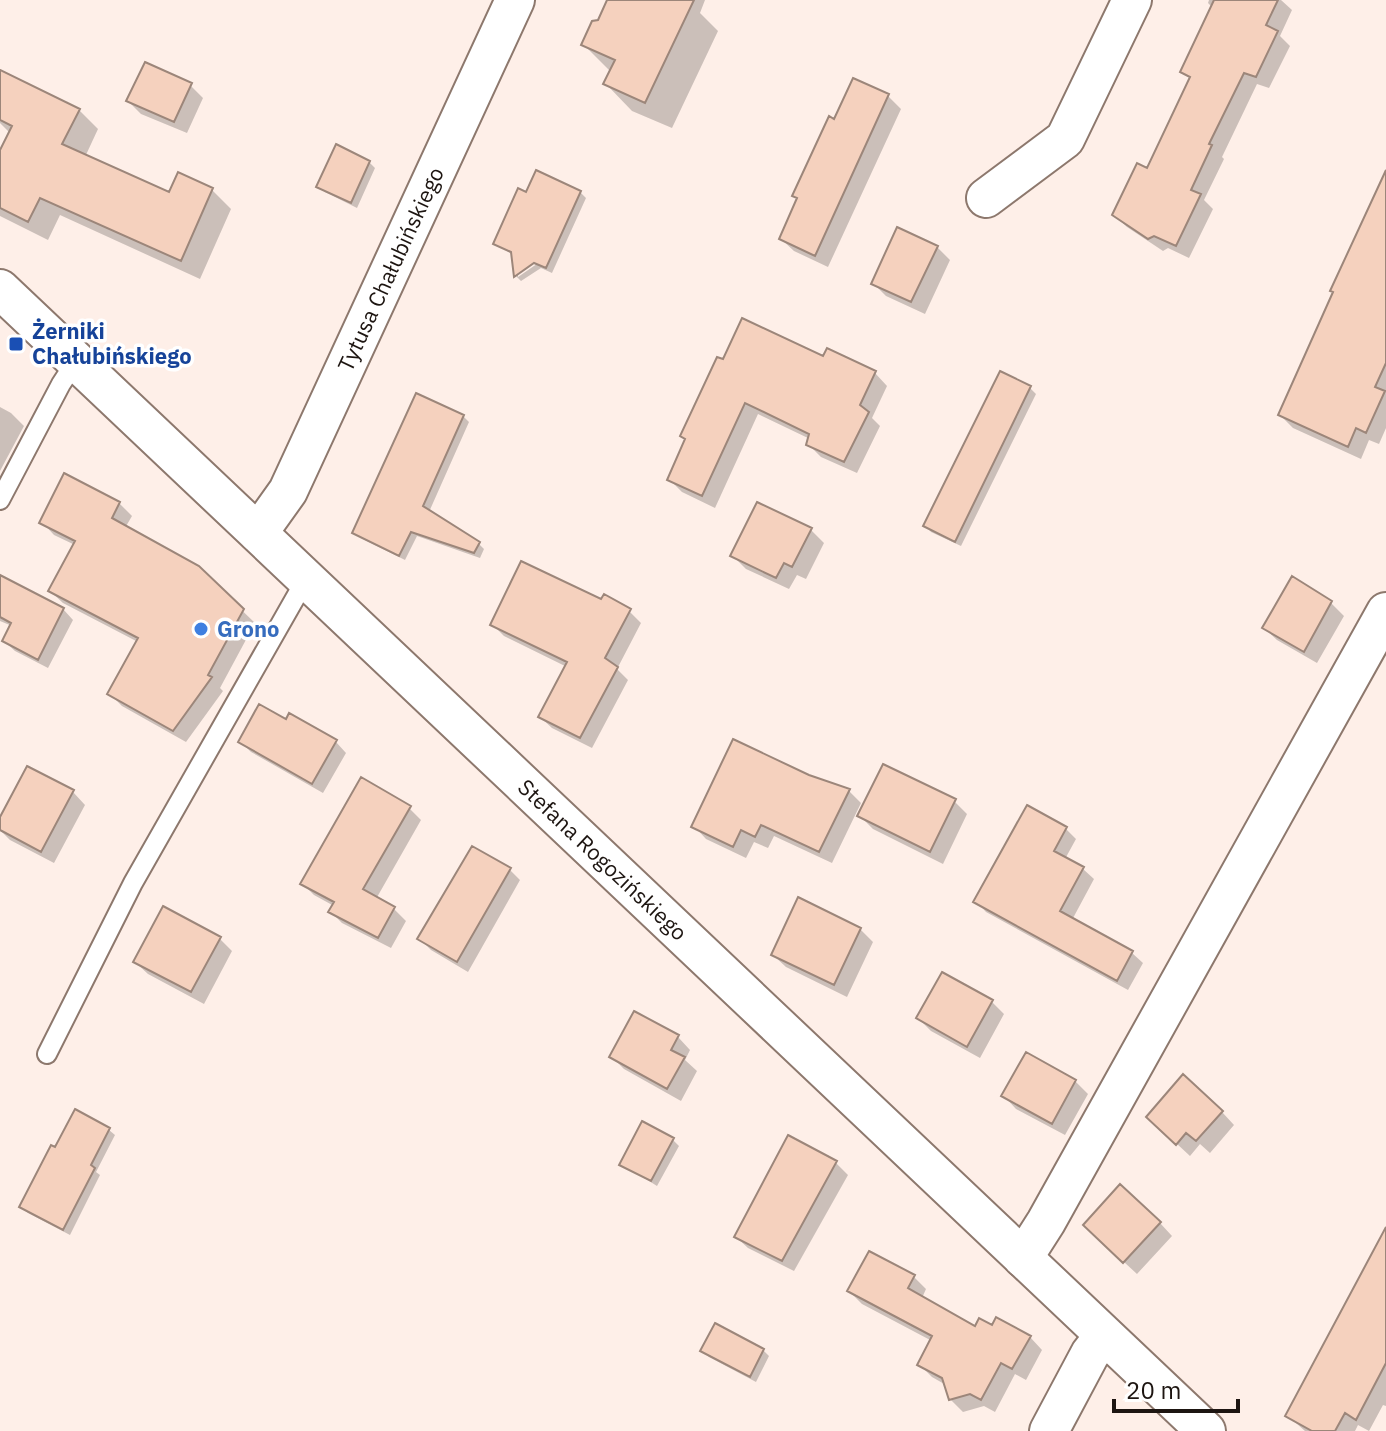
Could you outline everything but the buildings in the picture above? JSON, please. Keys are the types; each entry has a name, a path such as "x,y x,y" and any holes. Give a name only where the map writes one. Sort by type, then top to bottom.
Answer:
{"street":[{"name":"Tytusa Chałubińskiego","path":"258,533 288,491 515,0"},
{"path":"986,198 1065,139 1132,0"},
{"name":"Stefana Rogozińskiego","path":"0,289 1206,1431"},
{"path":"1023,1258 1054,1208 1386,612"},
{"path":"1049,1431 1090,1354 1104,1336"}],"lane":[{"path":"0,500 76,361"},
{"path":"47,1054 133,883 306,579"}],"place":[{"name":"Żerniki Chałubińskiego","path":"16,344"},
{"name":"Grono","path":"201,629"}]}
